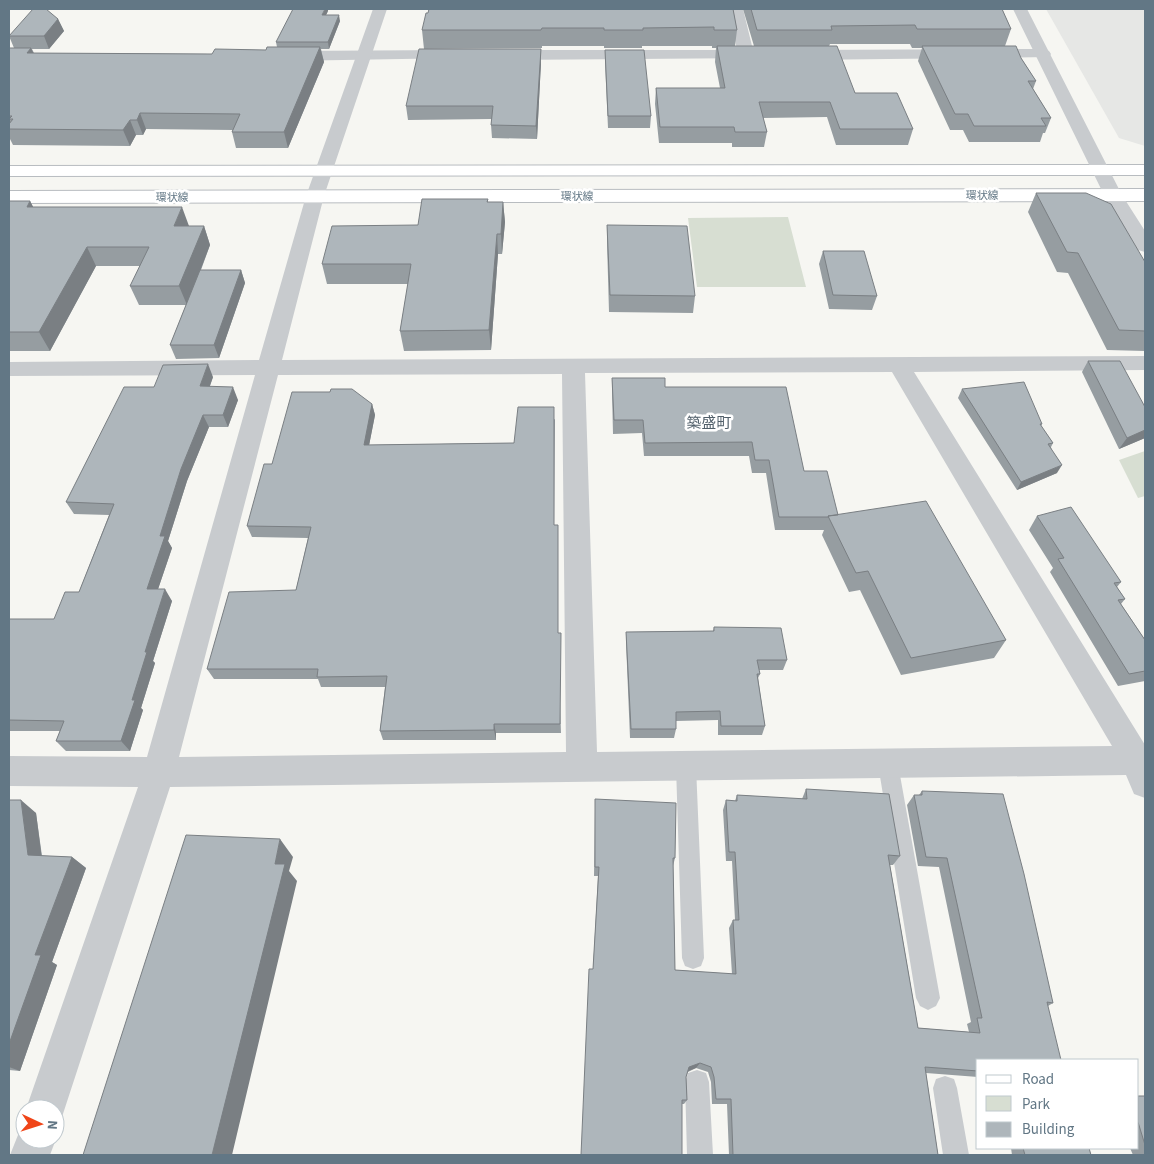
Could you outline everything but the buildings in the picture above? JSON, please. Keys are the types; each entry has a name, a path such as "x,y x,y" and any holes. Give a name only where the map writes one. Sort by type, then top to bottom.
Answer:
{"main road":[{"name":"環状線","path":"9,197 318,183 1145,170"},
{"name":"環状線","path":"9,171 318,183 1145,195"}],"street":[{"path":"49,1099 159,772 318,183 380,9"},
{"path":"736,9 746,55"},
{"path":"1020,9 1113,195 1145,246"},
{"path":"786,55 1043,54"},
{"path":"265,56 472,55"},
{"path":"491,55 766,55"},
{"path":"9,369 1145,363"},
{"path":"899,365 1143,768"},
{"path":"573,367 582,767"},
{"path":"9,771 159,772 888,764 1143,768"}],"lane":[{"path":"888,764 928,998"},
{"path":"686,766 693,958"},
{"path":"697,1082 700,1155"},
{"path":"945,1088 956,1155"}],"shaded area":[{"path":"1046,9 1145,9 1145,146 1119,138"}],"green space":[{"path":"788,217 806,287 697,287 688,218"},
{"path":"1145,451 1145,496 1138,498 1119,460"}],"district":[{"name":"築盛町","path":"709,423"}]}
